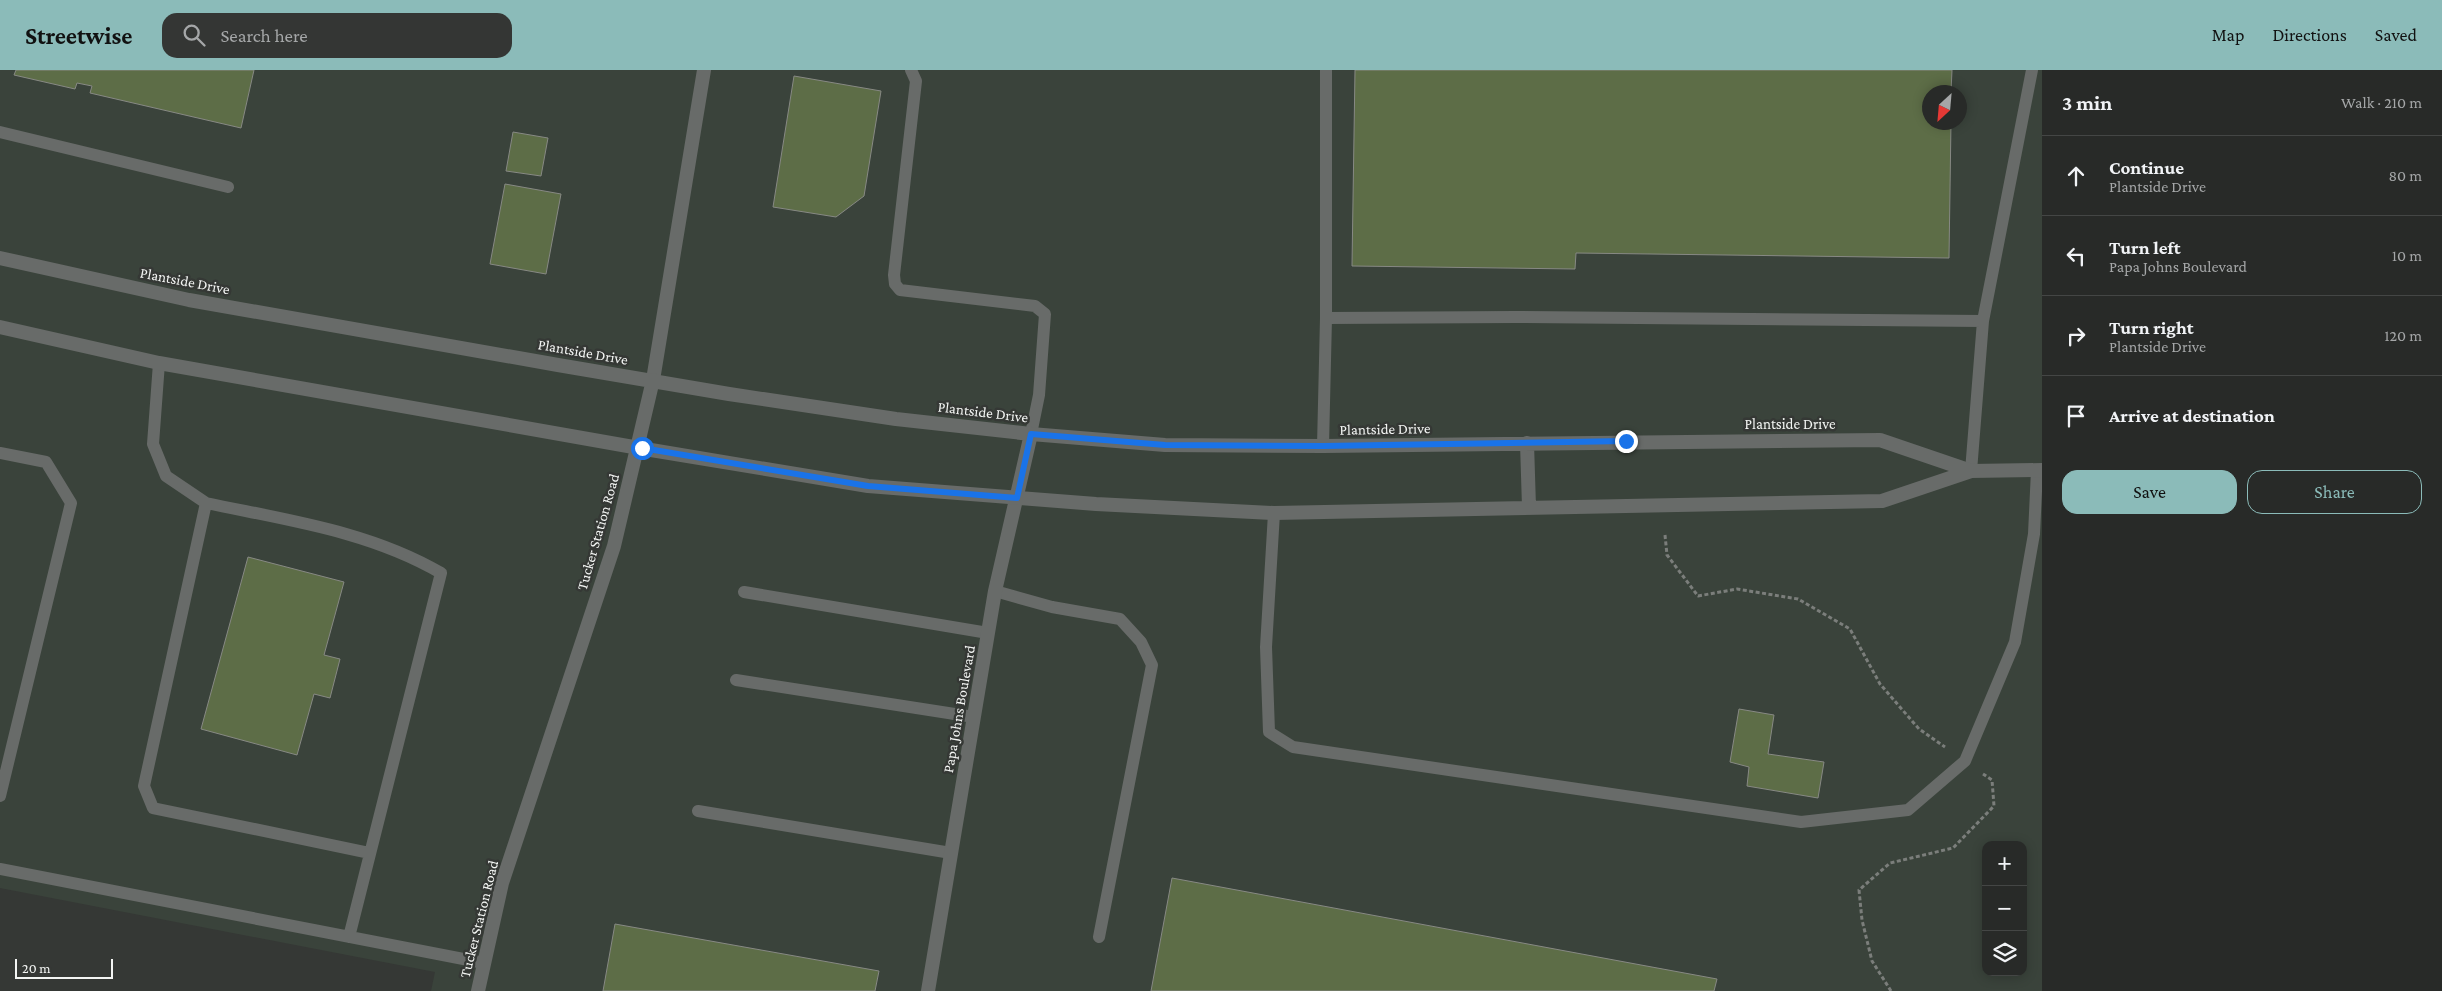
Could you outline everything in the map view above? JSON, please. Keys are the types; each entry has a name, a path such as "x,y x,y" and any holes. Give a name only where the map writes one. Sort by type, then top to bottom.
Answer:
{"street":[{"name":"Tucker Station Road","path":"478,991 502,883 614,546 653,380 704,70"},
{"name":"Plantside Drive","path":"0,258 189,300 653,380 887,417 1031,434 1165,445 1323,446 1880,440 1971,471"},
{"name":"Plantside Drive","path":"0,327 159,364 638,448 868,486 1017,498 1274,513 1882,501 1971,471 2040,470"},
{"name":"Papa Johns Boulevard","path":"928,991 995,591 1031,434"},
{"path":"1527,443 1529,507"}],"lane":[{"path":"910,70 916,81 894,275 895,284 900,290 1035,306 1045,314 1039,394 1031,434"},
{"path":"1323,446 1326,318 1326,70"},
{"path":"1971,471 1983,321 2032,70"},
{"path":"0,132 228,187"},
{"path":"1326,318 1526,317 1983,321"},
{"path":"159,364 153,444 166,476 206,503 359,536 423,562 441,573 349,937"},
{"path":"0,453 46,462 71,504 0,796"},
{"path":"1274,513 1266,647 1269,732 1293,748 1801,822 1908,810 1965,761 2015,642 2034,534 2040,470"},
{"path":"206,503 144,786 153,808 370,853"},
{"path":"995,591 1052,607 1120,619 1141,642 1152,665 1099,937"},
{"path":"744,592 988,633"},
{"path":"736,680 974,717"},
{"path":"698,811 951,852"},
{"path":"0,869 484,963"}],"path":[{"path":"1665,535 1667,555 1698,596 1737,589 1798,599 1850,629 1880,684 1919,729 1992,780 1994,806 1953,848 1890,863 1859,890 1862,920 1872,961 1891,991"}],"shaded area":[{"path":"0,70 2042,70 2042,991 431,991 435,972 0,888"}],"building":[{"path":"16,70 254,70 241,128 90,93 92,86 77,83 75,89 14,75"},
{"path":"1355,70 1952,70 1951,85 1922,85 1922,130 1951,130 1949,258 1576,253 1575,269 1352,266"},
{"path":"794,76 881,91 864,196 836,217 773,207"},
{"path":"513,132 548,138 541,176 506,171"},
{"path":"505,184 561,194 546,274 490,264"},
{"path":"248,557 344,582 324,655 340,659 330,698 314,694 297,755 201,729"},
{"path":"1739,709 1774,715 1768,754 1824,762 1818,798 1747,786 1749,767 1730,762"},
{"path":"1172,878 1717,979 1714,991 1151,991"},
{"path":"615,924 879,971 875,991 603,991"}],"route":[{"path":"642,448 868,486 1017,498 1031,434 1165,445 1323,446 1626,441"}]}
